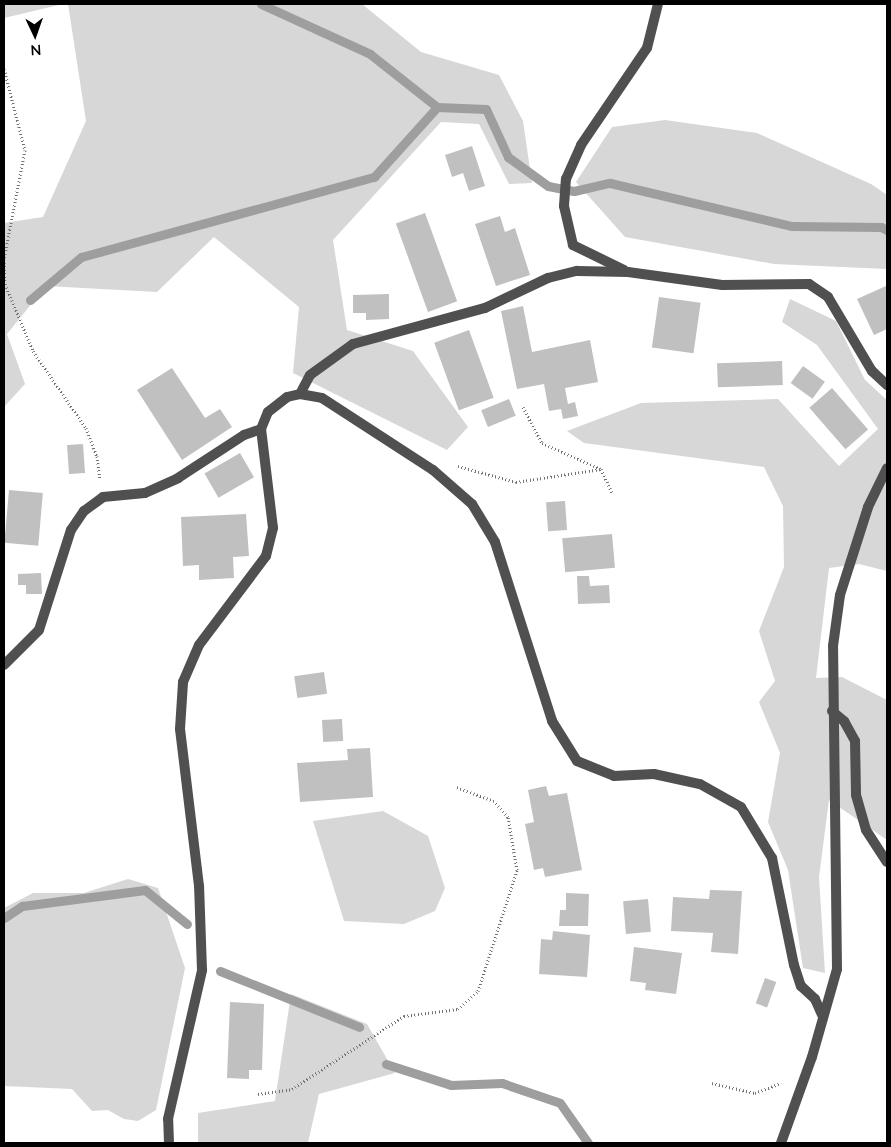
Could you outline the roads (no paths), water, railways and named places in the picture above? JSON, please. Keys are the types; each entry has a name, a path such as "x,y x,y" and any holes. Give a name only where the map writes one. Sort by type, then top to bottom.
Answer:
{"street":[{"path":"628,272 573,245 564,206 566,179 581,146 647,48 658,4"},
{"path":"300,394 310,375 353,344 485,308 548,278 577,271 628,272 722,285 809,284 828,297 872,371 887,386"},
{"path":"169,1143 168,1119 202,970 199,886 180,730 183,682 199,645 266,556 273,528 260,429 268,412 288,397 300,394 322,398 433,470 472,504 495,542 552,721 577,761 614,776 654,774 700,784 741,807 772,858 794,965 801,986 815,999 822,1015"},
{"path":"4,664 40,630 71,530 84,511 103,496 145,493 178,478 244,435 260,429"},
{"path":"782,1143 812,1057 822,1015 837,969 832,711 840,596 868,507 887,468"},
{"path":"832,711 844,722 855,741 856,795 866,830 887,862"}],"waterway":[{"path":"261,4 370,54 437,107 486,109 508,157 548,186 574,191 610,183 792,226 881,227 887,230"},
{"path":"30,300 81,257 374,177 437,107"},
{"path":"4,918 22,906 145,890 187,924"},
{"path":"220,971 359,1027"},
{"path":"386,1064 451,1085 502,1083 560,1103 588,1143"}]}
